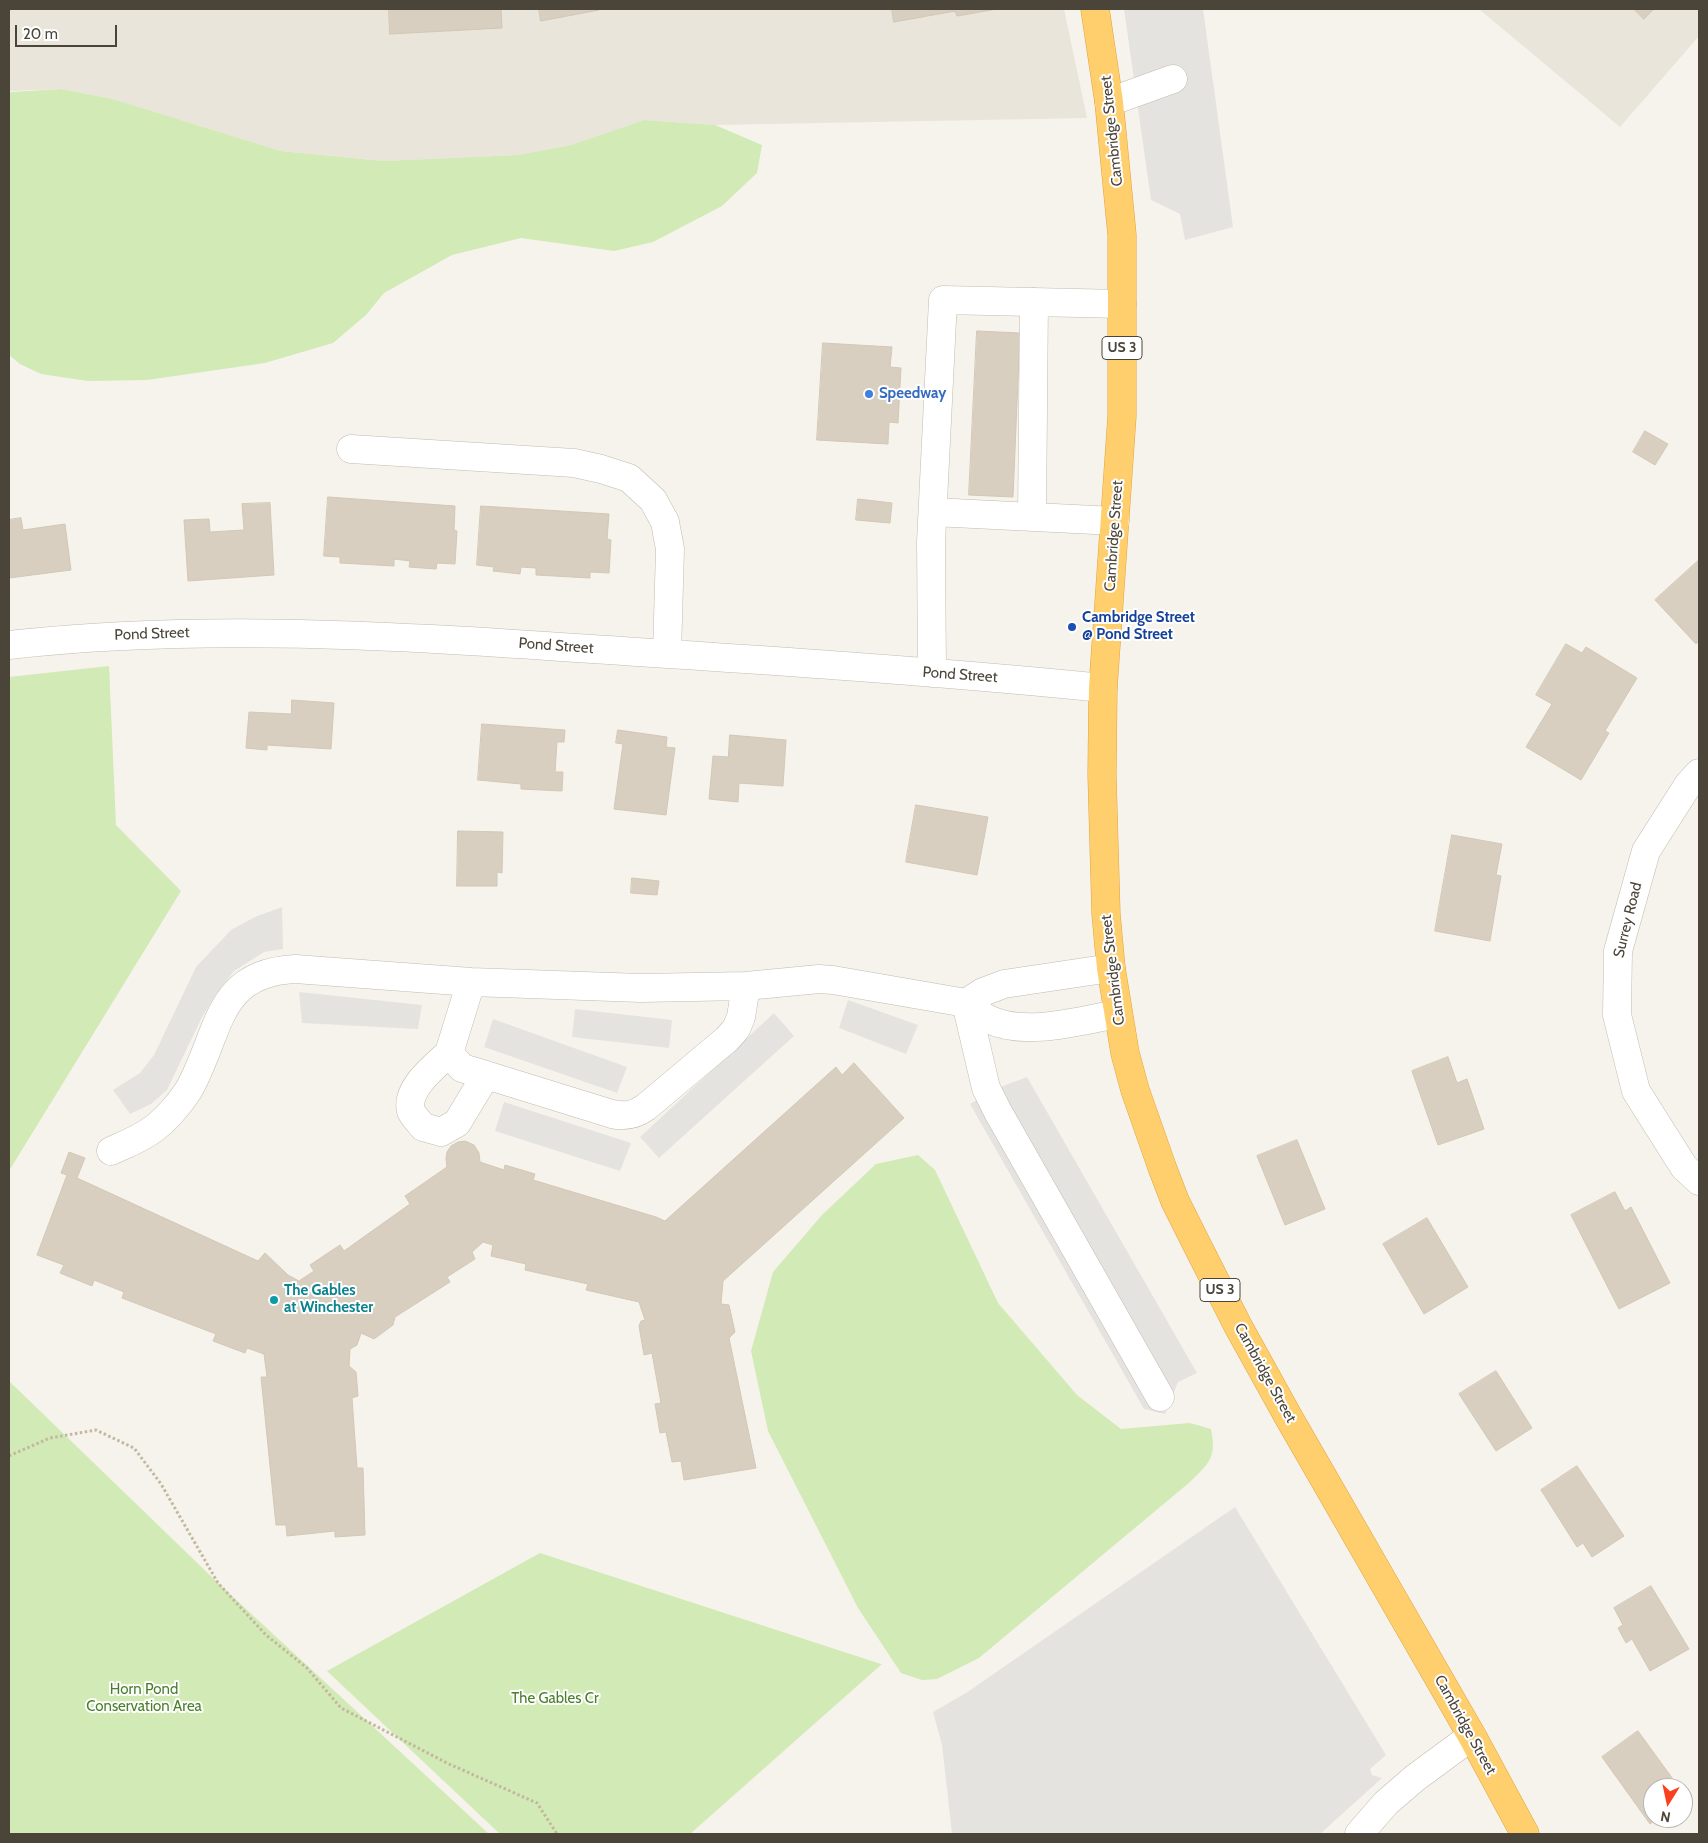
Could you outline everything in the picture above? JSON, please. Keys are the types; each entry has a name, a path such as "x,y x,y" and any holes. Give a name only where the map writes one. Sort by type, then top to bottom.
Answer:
{"highway":[{"name":"Cambridge Street","path":"1095,9 1109,102 1122,235 1122,416 1103,688 1102,748 1104,859 1110,968 1125,1053 1135,1090 1179,1210 1238,1326 1472,1736 1524,1834"}],"street":[{"path":"1109,102 1173,79"},
{"path":"932,673 931,542 943,300 1122,304"},
{"path":"1032,517 1034,302"},
{"path":"351,449 574,463 629,478 653,500 665,522 670,549 667,654"},
{"path":"933,512 1115,521"},
{"name":"Pond Street","path":"9,645 102,636 216,632 426,638 932,673 1103,688"},
{"name":"Surrey Road","path":"1699,773 1688,785 1646,851 1618,951 1617,1015 1636,1091 1684,1167 1699,1181"},
{"path":"966,1003 983,992 1004,984 1110,968"},
{"path":"111,1151 150,1132 171,1112 188,1092 232,996 245,983 258,976 275,971 295,969 471,982 642,988 746,986 819,979 966,1003 988,1019 1011,1026 1044,1027 1117,1014"},
{"path":"471,982 449,1053 420,1081 412,1096 411,1111 423,1127 441,1132 457,1123 486,1075"},
{"path":"449,1053 462,1068 612,1114 626,1116 646,1107 731,1034 741,1017 746,986"},
{"path":"966,1003 986,1088 1160,1397"},
{"path":"1358,1834 1386,1803 1414,1778 1472,1736"}],"path":[{"path":"9,1456 50,1438 96,1430 134,1448 161,1484 218,1583 266,1635 306,1668 341,1708 449,1764 538,1803 557,1834"}],"shaded area":[{"path":"9,9 1064,9 1087,118 715,125 644,120 571,145 518,155 383,161 281,151 113,99 61,89 9,91"},
{"path":"1124,9 1203,9 1233,227 1185,240 1180,214 1151,200"},
{"path":"1479,9 1699,9 1699,36 1620,127"},
{"path":"282,907 283,949 264,952 234,971 202,1017 167,1090 151,1104 130,1114 113,1090 140,1073 154,1055 196,967 231,930 255,917"},
{"path":"299,992 422,1005 418,1029 302,1023"},
{"path":"848,1000 918,1025 906,1054 839,1028"},
{"path":"575,1009 672,1020 669,1048 572,1037"},
{"path":"774,1013 794,1036 659,1158 640,1137"},
{"path":"493,1019 627,1067 617,1093 484,1047"},
{"path":"1027,1077 1197,1373 1178,1382 1165,1414 1144,1409 970,1104 1003,1086"},
{"path":"504,1102 631,1143 620,1171 495,1131"},
{"path":"1235,1507 1386,1755 1370,1769 1372,1775 1382,1778 1320,1834 952,1834 942,1745 933,1712 966,1693"}],"green space":[{"path":"61,89 113,99 281,151 383,161 518,155 571,145 644,120 715,125 762,145 757,173 722,206 653,242 614,251 521,238 452,255 384,293 366,315 333,343 265,363 147,380 88,381 41,374 20,364 9,355 9,93"},
{"path":"109,666 116,825 181,891 9,1171 9,677"},
{"path":"918,1155 935,1170 998,1303 1077,1395 1121,1429 1190,1423 1211,1429 1213,1439 1212,1454 1207,1465 1190,1482 979,1658 937,1679 922,1680 901,1673 858,1608 768,1431 751,1351 773,1272 822,1215 876,1164"},
{"name":"Horn Pond Conservation Area","path":"9,1381 218,1583 489,1834 9,1834"},
{"name":"The Gables Cr","path":"540,1553 882,1664 690,1834 500,1834 327,1671"}],"building":[{"path":"389,9 501,9 502,28 390,34"},
{"path":"539,9 599,9 599,10 541,21"},
{"path":"892,9 997,9 957,16 955,11 894,22"},
{"path":"1634,9 1654,9 1644,19"},
{"path":"977,331 1020,333 1013,497 969,495"},
{"path":"823,343 892,347 890,367 901,368 898,423 889,422 888,444 817,440"},
{"path":"1645,431 1668,444 1655,465 1633,452"},
{"path":"328,497 455,506 454,530 457,531 455,564 437,563 436,569 409,567 410,561 394,559 394,566 340,563 340,557 324,556"},
{"path":"858,499 892,503 890,523 856,520"},
{"path":"270,503 274,575 188,581 184,520 209,519 210,532 244,530 242,504"},
{"path":"481,506 609,514 607,539 611,540 609,573 590,572 590,578 536,575 536,568 521,567 520,574 493,571 494,567 477,565"},
{"path":"21,518 23,530 65,524 71,570 9,578 9,520"},
{"path":"1699,560 1699,641 1696,644 1655,600"},
{"path":"1566,644 1582,653 1586,647 1637,678 1605,731 1609,733 1581,780 1526,747 1552,704 1536,695"},
{"path":"292,700 334,703 331,749 267,745 267,750 246,748 249,712 291,714"},
{"path":"482,724 565,730 564,742 557,742 555,772 563,772 562,791 521,789 521,784 478,780"},
{"path":"618,730 667,737 666,747 675,748 666,815 614,809 623,744 616,743"},
{"path":"730,735 786,740 783,786 739,783 738,802 709,799 713,756 728,757"},
{"path":"916,805 988,817 977,875 906,862"},
{"path":"458,831 503,832 502,873 497,872 497,886 457,886"},
{"path":"1452,835 1502,844 1496,875 1501,876 1490,941 1435,931"},
{"path":"632,878 659,881 657,895 631,893"},
{"path":"1448,1057 1457,1083 1467,1079 1484,1129 1438,1145 1412,1071"},
{"name":"The Gables at Winchester","path":"854,1063 904,1118 723,1281 721,1304 729,1305 735,1332 729,1338 756,1468 684,1480 681,1461 672,1462 666,1432 660,1433 655,1404 661,1403 652,1353 644,1355 639,1326 641,1321 645,1320 639,1302 586,1290 588,1284 525,1270 526,1264 491,1256 493,1245 483,1242 472,1252 475,1259 447,1277 450,1282 395,1317 393,1325 374,1339 361,1333 357,1345 350,1349 349,1366 356,1372 358,1396 352,1398 357,1468 363,1468 365,1535 335,1537 335,1531 287,1536 286,1525 276,1525 261,1377 267,1377 264,1354 247,1348 245,1353 213,1341 216,1334 122,1298 124,1292 94,1280 92,1286 60,1273 64,1265 37,1255 67,1175 61,1173 69,1152 85,1158 77,1178 258,1261 265,1253 288,1275 299,1281 314,1271 310,1265 340,1245 344,1251 410,1204 405,1196 447,1167 447,1152 451,1146 458,1142 465,1141 474,1145 479,1153 480,1162 504,1170 505,1165 535,1174 533,1180 665,1221 836,1067 842,1075"},
{"path":"1297,1140 1325,1209 1285,1225 1257,1156"},
{"path":"1615,1192 1625,1211 1631,1207 1670,1283 1619,1309 1571,1215"},
{"path":"1427,1218 1468,1287 1424,1314 1383,1244"},
{"path":"1496,1371 1532,1428 1496,1451 1459,1394"},
{"path":"1577,1466 1624,1536 1592,1557 1583,1543 1577,1547 1541,1490"},
{"path":"1651,1586 1689,1649 1650,1671 1632,1639 1626,1643 1618,1628 1623,1625 1614,1608"},
{"path":"1638,1731 1672,1778 1643,1778 1643,1814 1602,1757"}],"place":[{"name":"Speedway","path":"869,394"},
{"name":"Cambridge Street @ Pond Street","path":"1072,627"},
{"name":"The Gables at Winchester","path":"274,1300"}]}
